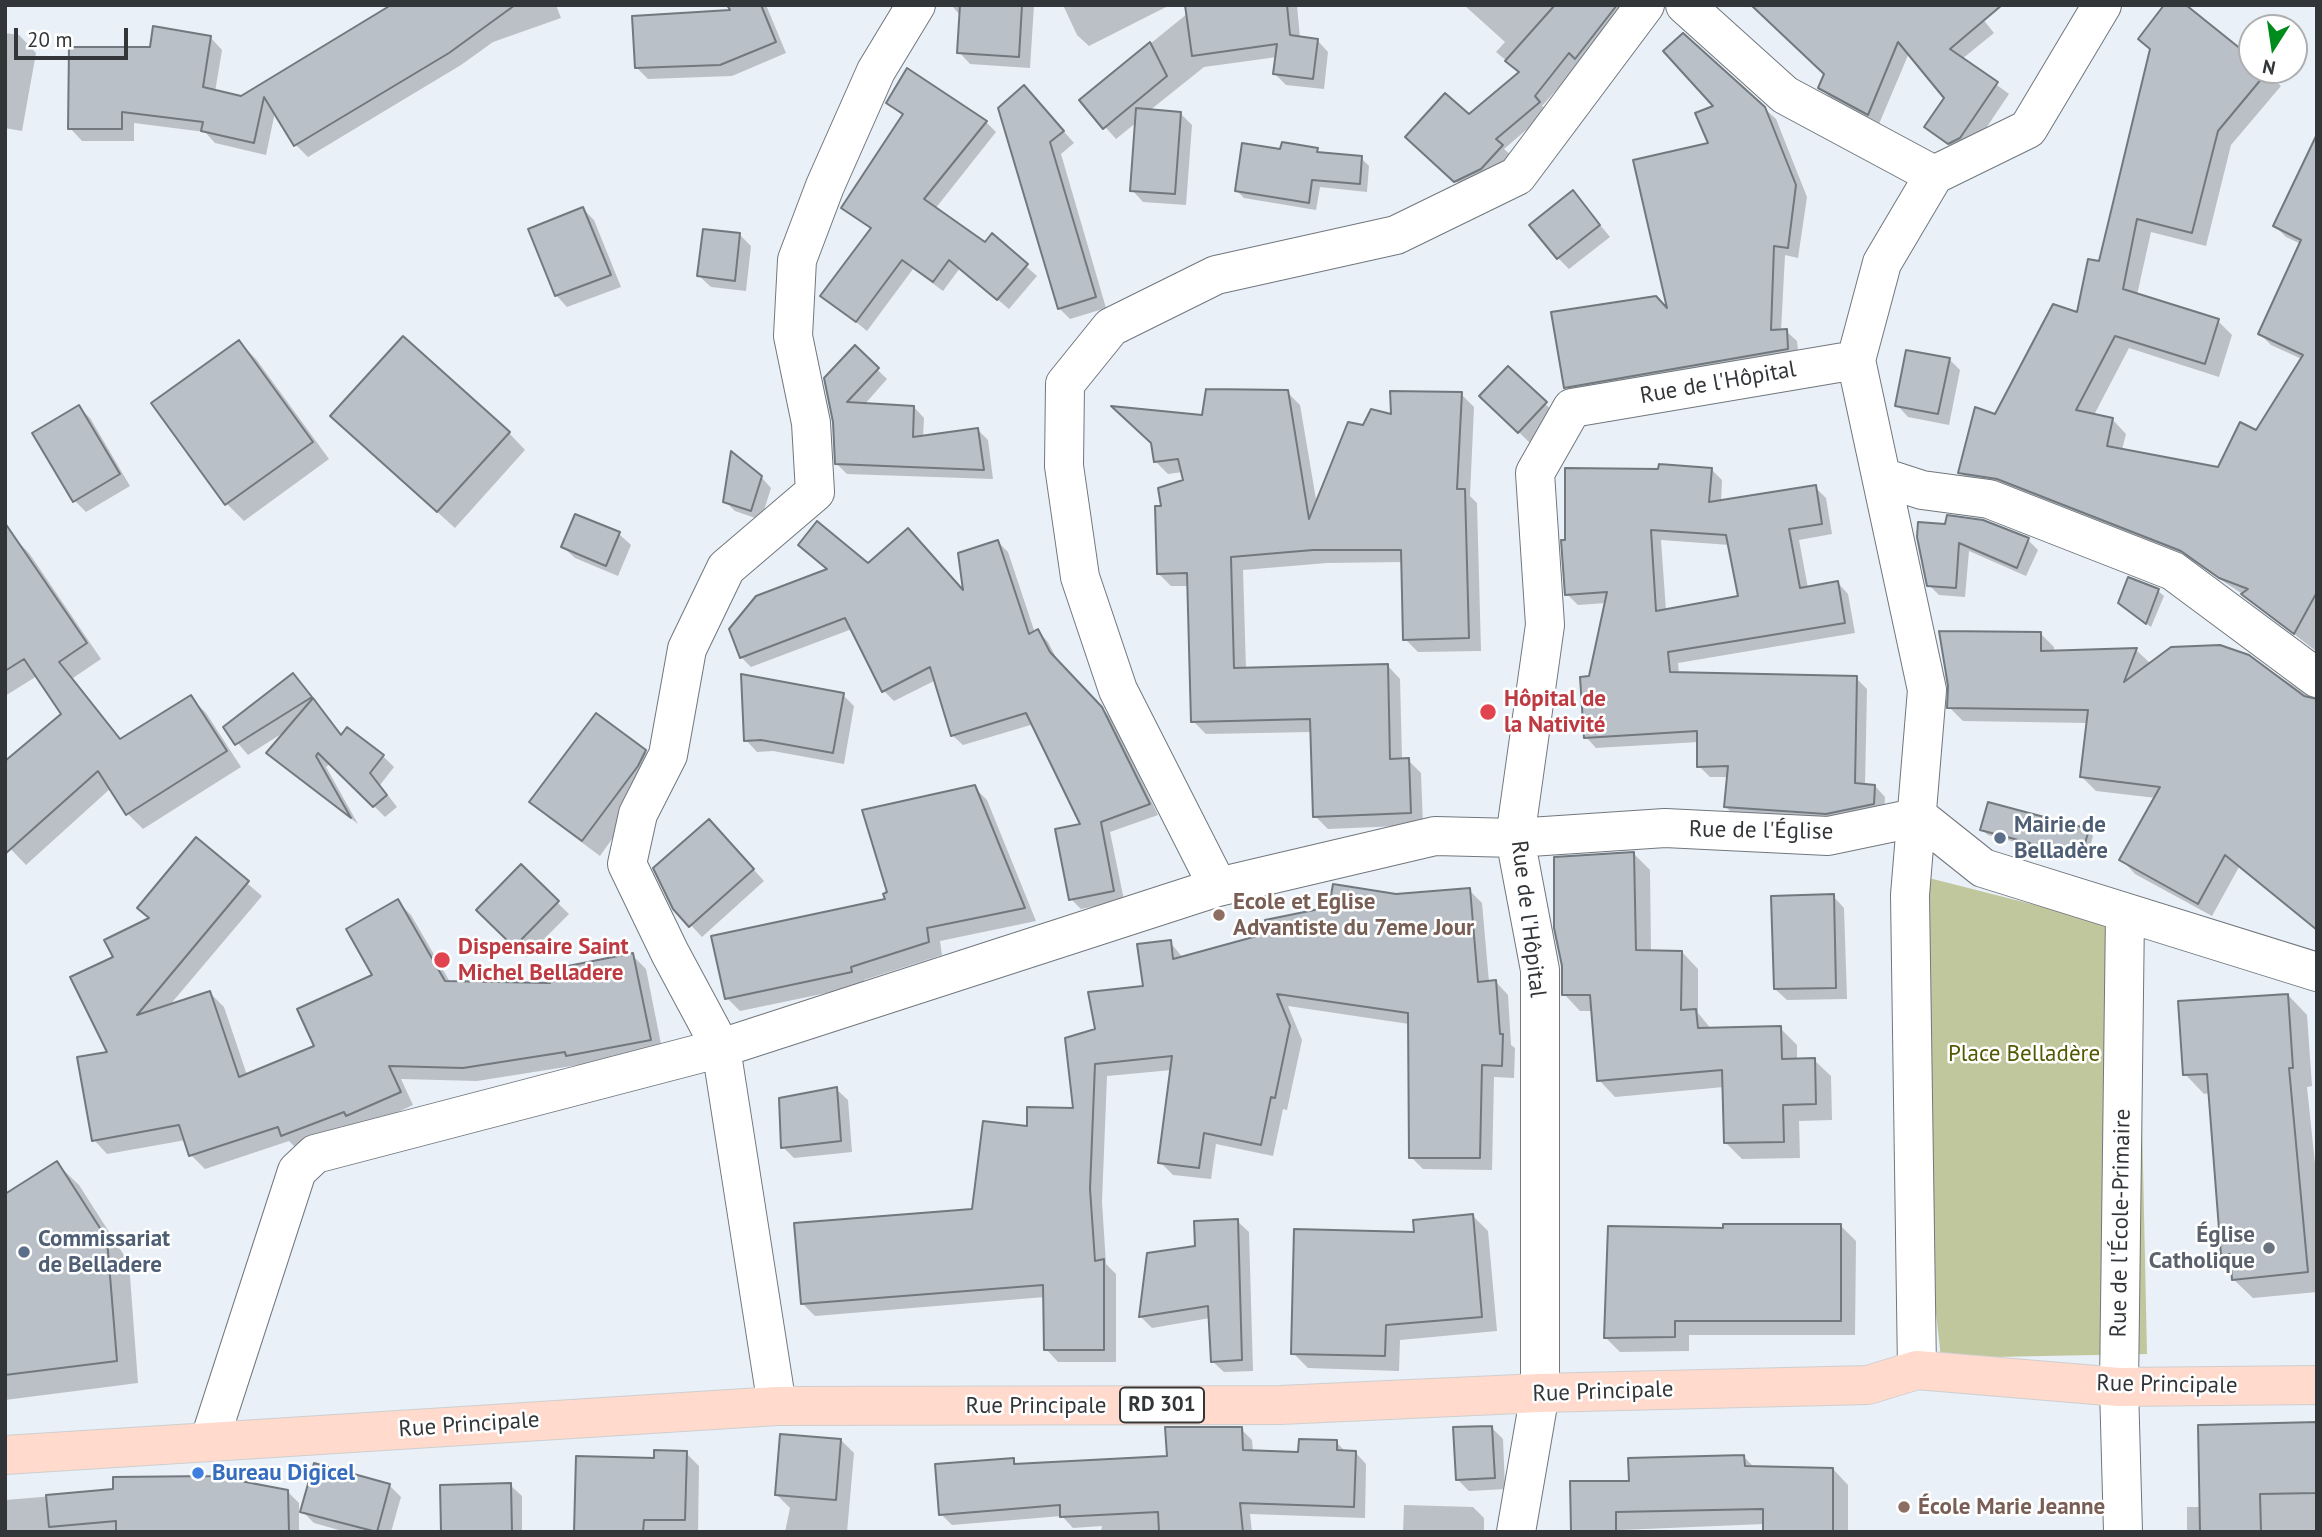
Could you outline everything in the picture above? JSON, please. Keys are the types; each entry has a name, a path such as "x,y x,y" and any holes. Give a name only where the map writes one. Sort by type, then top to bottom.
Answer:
{"main road":[{"name":"Rue Principale","path":"5,1455 777,1406 1280,1405 1540,1393 1868,1385 1917,1370 2119,1387 2317,1385"}],"street":[{"path":"777,1406 721,1048 626,864 639,814 668,755 687,649 726,568 816,492 811,423 793,336 797,260 825,186 876,71 916,5"},
{"path":"1218,887 1118,690 1080,577 1064,466 1065,384 1111,327 1216,275 1396,235 1517,176 1645,5"},
{"path":"1685,5 1785,95 1934,175"},
{"path":"1917,1370 1910,895 1919,817 1927,690 1856,360 1882,263 1934,175 2028,129 2102,5"},
{"name":"Rue de l'Hôpital","path":"1516,1532 1540,1393 1539,970 1516,838 1545,625 1535,473 1572,408 1856,360"},
{"path":"1882,477 1922,489 1989,499 2173,571 2317,678"},
{"path":"1919,817 1983,868 2317,972"},
{"name":"Rue de l'Église","path":"209,1441 297,1171 315,1154 721,1048 1218,887 1435,835 1516,838 1665,828 1828,836 1919,817"},
{"name":"Rue de l'École-Primaire","path":"2123,1532 2119,1387 2125,914"}],"green space":[{"name":"Place Belladère","path":"1921,876 2138,931 2147,1354 1941,1358 1907,1053"}],"building":[{"path":"391,5 515,5 449,53 294,146 264,97 254,143 201,131 203,122 122,112 122,129 68,129 69,47 150,47 153,26 211,36 203,87 241,96"},
{"path":"727,5 761,5 776,42 720,65 635,68 632,16 730,10"},
{"path":"960,5 1022,5 1019,57 957,53"},
{"path":"1185,5 1287,5 1290,35 1318,39 1313,79 1273,74 1277,44 1192,56"},
{"path":"1555,5 1617,5 1575,59 1569,53 1535,96 1540,102 1496,139 1503,145 1481,169 1454,182 1405,137 1445,93 1469,114 1519,72 1505,61"},
{"path":"1751,5 2002,5 1950,49 1998,82 1960,138 1948,144 1924,127 1944,98 1898,42 1868,115 1818,88 1824,74"},
{"path":"2164,5 2186,5 2238,47 2238,84 2257,84 2218,131 2192,233 2137,219 2123,289 2219,319 2205,364 2115,336 2076,410 2113,418 2107,446 2218,467 2240,422 2256,430 2303,355 2258,334 2301,240 2273,226 2317,134 2317,592 2294,634 2241,594 2248,589 2219,578 2181,551 1997,479 1958,473 1975,407 1995,414 2053,304 2077,312 2088,259 2099,261 2150,49 2138,39"},
{"path":"1683,33 1765,107 1796,185 1788,248 1774,246 1771,330 1787,329 1788,349 1564,388 1551,312 1656,296 1667,308 1633,160 1708,143 1695,113 1713,106 1663,51"},
{"path":"1150,42 1167,76 1103,129 1079,100"},
{"path":"907,68 987,121 924,199 985,242 992,233 1028,264 997,300 949,260 933,282 902,260 856,322 820,296 871,228 841,208 903,114 886,103"},
{"path":"1024,85 1064,131 1050,142 1096,297 1058,309 998,108"},
{"path":"1136,108 1181,112 1175,194 1130,191"},
{"path":"1282,142 1318,148 1317,152 1362,156 1360,184 1312,180 1309,203 1235,191 1242,143 1280,149"},
{"path":"1573,190 1600,225 1557,259 1529,225"},
{"path":"583,207 611,275 555,296 528,229"},
{"path":"703,229 740,233 735,281 697,276"},
{"path":"403,336 510,432 437,512 330,416"},
{"path":"239,340 313,442 225,505 151,403"},
{"path":"855,345 879,368 847,402 914,406 913,437 978,428 984,470 835,464 833,422 824,378"},
{"path":"1906,350 1950,358 1938,414 1895,406"},
{"path":"1508,366 1547,402 1518,433 1479,396"},
{"path":"1206,389 1288,390 1309,519 1348,422 1363,425 1371,409 1391,414 1390,391 1462,392 1457,489 1465,489 1469,638 1403,640 1401,550 1313,550 1231,557 1234,668 1388,664 1390,759 1409,758 1411,813 1313,817 1310,719 1191,722 1187,573 1157,574 1155,506 1161,506 1158,488 1183,480 1178,459 1154,462 1151,443 1111,406 1202,415"},
{"path":"79,405 120,474 73,502 32,433"},
{"path":"731,451 762,476 751,511 723,502"},
{"path":"1659,464 1712,468 1709,502 1816,485 1822,524 1789,529 1800,588 1838,581 1845,623 1668,652 1670,672 1857,676 1855,783 1875,785 1874,804 1826,814 1724,807 1728,766 1697,767 1697,731 1584,738 1580,677 1589,676 1607,592 1565,595 1561,540 1565,540 1565,468 1658,469","holes":["1651,530 1726,535 1738,596 1656,611"]},
{"path":"575,514 620,532 606,566 561,547"},
{"path":"1947,515 1983,520 2029,538 2017,568 1959,543 1956,588 1927,586 1917,537 1918,522 1945,524"},
{"path":"817,521 868,563 908,528 963,590 958,553 998,540 1029,634 1038,629 1050,652 1102,707 1150,804 1101,822 1114,891 1069,900 1055,829 1080,824 1026,713 951,736 930,667 882,692 845,618 740,658 729,629 756,596 827,569 798,545"},
{"path":"5,523 87,643 59,662 120,739 191,695 227,751 126,815 98,771 5,854 5,761 61,714 24,659 5,671"},
{"path":"2128,577 2159,589 2146,624 2118,603"},
{"path":"1939,631 2041,632 2041,651 2137,648 2124,682 2171,647 2220,645 2249,655 2304,696 2317,699 2317,930 2225,855 2198,904 2119,860 2160,787 2080,777 2088,710 1947,708 1948,686"},
{"path":"293,673 312,697 235,745 223,727"},
{"path":"741,674 844,693 833,753 761,740 744,741"},
{"path":"313,698 341,735 347,727 384,755 370,773 387,795 373,807 318,753 316,756 351,818 266,753"},
{"path":"596,713 646,750 638,766 582,841 529,802"},
{"path":"975,785 1025,908 927,928 929,942 851,967 852,972 725,999 711,936 885,899 883,894 887,892 862,810"},
{"path":"1988,802 2089,829 2082,855 2029,846 2030,843 1980,830"},
{"path":"709,819 754,869 689,927 673,909 653,868"},
{"path":"196,837 249,881 137,1015 210,991 239,1077 314,1046 297,1009 372,975 346,929 398,899 445,981 550,983 538,972 633,953 651,1040 566,1056 565,1052 463,1068 389,1066 401,1092 346,1116 344,1112 281,1136 278,1127 189,1156 179,1125 92,1141 77,1057 107,1052 70,977 113,957 104,940 149,918 137,908"},
{"path":"1634,852 1636,950 1682,951 1681,1010 1696,1009 1698,1028 1781,1026 1782,1059 1815,1058 1816,1104 1783,1105 1784,1142 1724,1143 1722,1070 1597,1081 1590,995 1562,995 1562,966 1554,928 1554,857"},
{"path":"521,864 559,901 514,947 476,910"},
{"path":"1333,884 1396,894 1470,888 1478,982 1496,980 1500,1034 1503,1034 1502,1066 1482,1065 1480,1158 1409,1158 1408,1013 1277,994 1290,1026 1275,1098 1271,1097 1261,1145 1204,1133 1199,1168 1158,1163 1172,1056 1095,1064 1090,1189 1095,1261 1104,1259 1104,1350 1044,1350 1043,1285 801,1304 794,1223 972,1209 983,1121 1027,1126 1027,1107 1073,1108 1065,1038 1095,1029 1088,992 1143,986 1137,944 1171,940 1173,959 1268,933 1265,920 1329,907"},
{"path":"1834,894 1836,988 1774,989 1771,896"},
{"path":"2288,994 2293,1068 2289,1068 2308,1272 2232,1280 2230,1254 2221,1255 2207,1074 2183,1075 2178,1001"},
{"path":"837,1087 841,1141 781,1148 779,1098"},
{"path":"57,1161 107,1239 117,1361 5,1375 5,1194"},
{"path":"1473,1214 1482,1317 1386,1325 1385,1356 1291,1354 1294,1229 1414,1232 1413,1220"},
{"path":"1238,1219 1242,1360 1211,1362 1208,1306 1139,1317 1147,1253 1195,1246 1194,1221"},
{"path":"1723,1224 1841,1224 1841,1321 1675,1321 1675,1337 1604,1338 1608,1226 1723,1228"},
{"path":"2317,1422 2317,1493 2260,1494 2261,1532 2200,1532 2198,1425"},
{"path":"1492,1426 1495,1478 1456,1480 1453,1427"},
{"path":"1165,1427 1242,1427 1243,1450 1298,1452 1299,1439 1337,1440 1337,1450 1356,1451 1354,1507 1240,1503 1243,1532 1159,1532 1158,1512 1060,1517 1060,1505 939,1515 935,1464 1014,1458 1014,1464 1167,1456"},
{"path":"780,1434 841,1439 836,1500 775,1495"},
{"path":"654,1450 687,1451 685,1520 644,1520 643,1532 574,1532 576,1456 654,1458"},
{"path":"1744,1455 1745,1466 1833,1468 1833,1532 1763,1532 1763,1509 1616,1512 1616,1532 1571,1532 1570,1481 1629,1481 1628,1458"},
{"path":"314,1463 390,1484 377,1532 300,1512"},
{"path":"214,1476 288,1490 289,1532 116,1532 116,1521 49,1527 46,1495 113,1489 113,1477"},
{"path":"511,1483 512,1532 441,1532 440,1485"}],"place":[{"name":"Hôpital de la Nativité","path":"1488,712"},
{"name":"Mairie de Belladère","path":"2000,838"},
{"name":"Ecole et Eglise Advantiste du 7eme Jour","path":"1219,915"},
{"name":"Dispensaire Saint Michel Belladere","path":"442,960"},
{"name":"Église Catholique","path":"2269,1248"},
{"name":"Commissariat de Belladere","path":"24,1252"},
{"name":"Bureau Digicel","path":"198,1473"},
{"name":"École Marie Jeanne","path":"1904,1507"}]}
